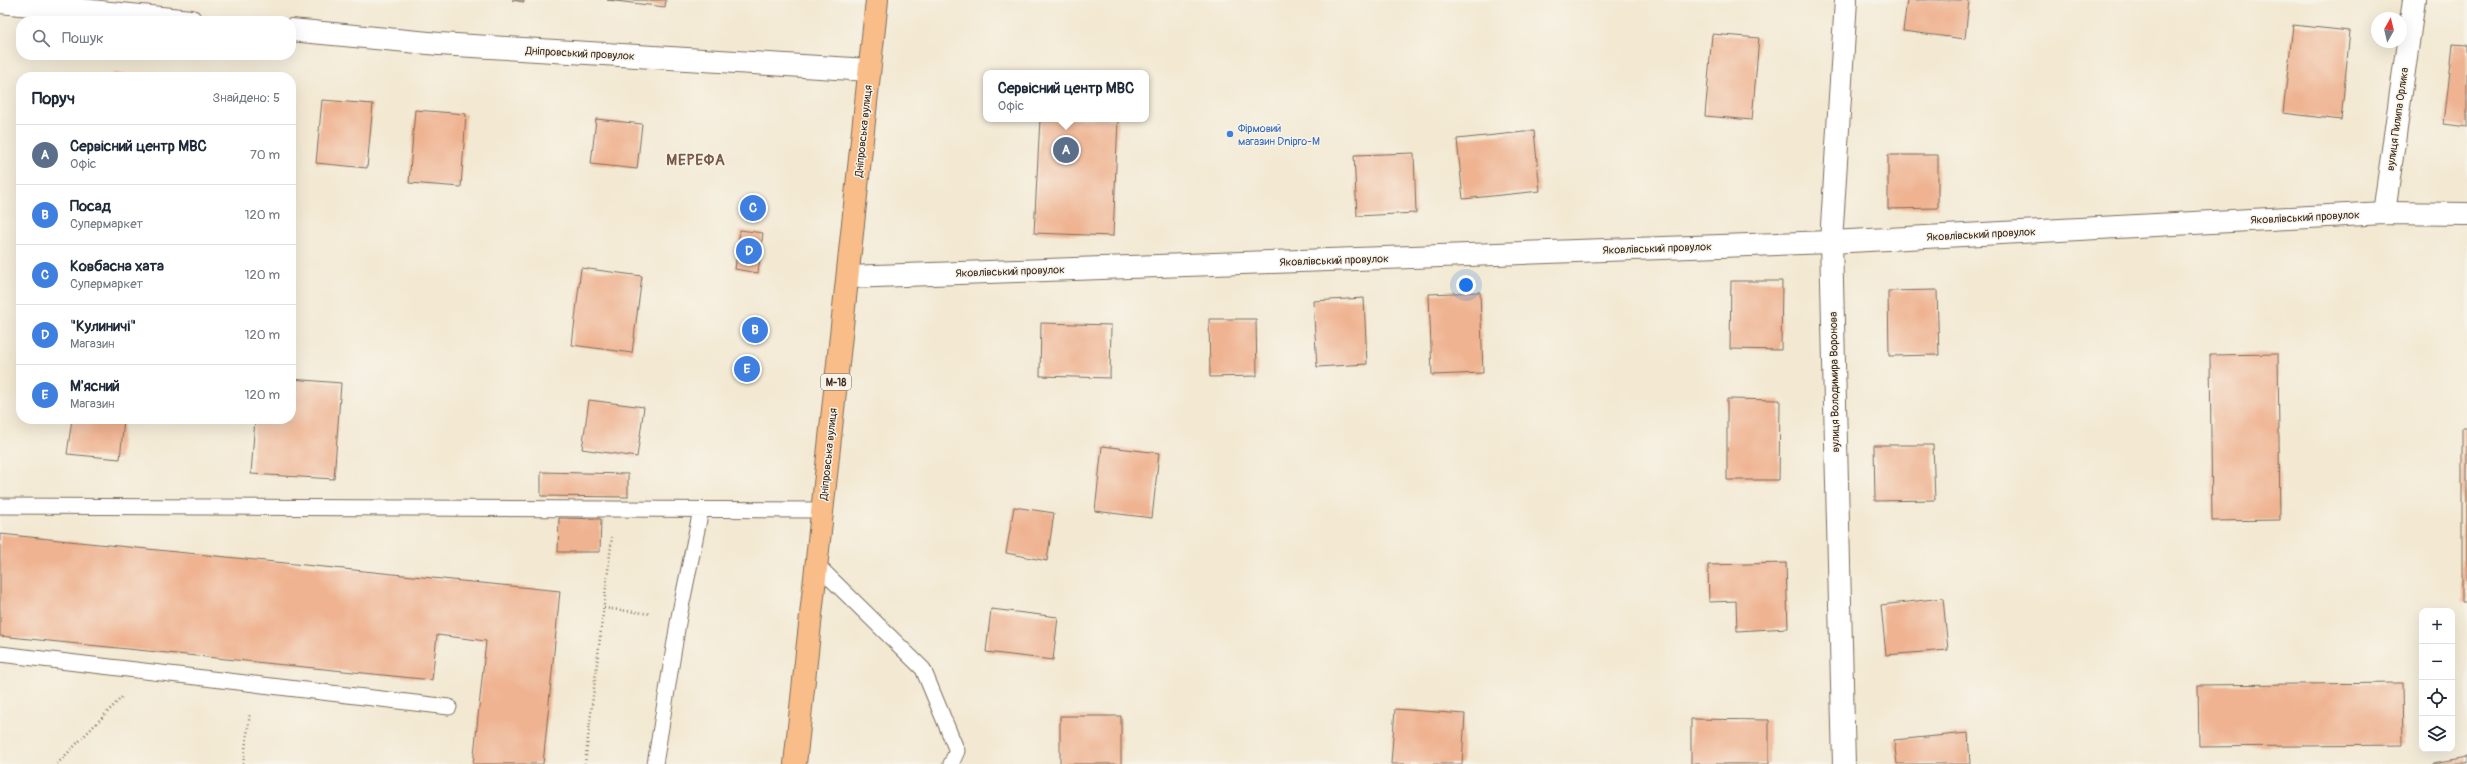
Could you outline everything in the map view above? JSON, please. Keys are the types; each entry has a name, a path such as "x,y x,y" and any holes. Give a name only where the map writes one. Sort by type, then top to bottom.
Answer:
{"highway":[{"name":"Дніпровська вулиця","path":"795,764 877,0"}],"street":[{"name":"вулиця Володимира Воронова","path":"1844,764 1831,242 1846,0"},
{"name":"вулиця Пилипа Орлика","path":"2384,213 2414,0"},
{"path":"0,2 141,16"},
{"name":"Дніпровський провулок","path":"296,30 439,44 869,70"},
{"name":"Яковлівський провулок","path":"848,277 1831,242 2384,213 2467,214"}],"lane":[{"path":"0,506 822,510"},
{"path":"655,764 680,617 701,510"},
{"path":"816,564 923,669 957,751 951,764"},
{"path":"0,654 449,707"}],"path":[{"path":"585,764 615,509"},
{"path":"604,608 680,617"},
{"path":"57,764 148,671"},
{"path":"243,764 254,684"}],"building":[{"path":"512,0 524,0 524,2"},
{"path":"607,0 666,0 665,7"},
{"path":"1907,0 1969,0 1965,39 1903,31"},
{"path":"2293,25 2350,31 2341,120 2283,113"},
{"path":"1712,34 1759,38 1752,120 1705,116"},
{"path":"2453,44 2467,45 2467,127 2444,124"},
{"path":"322,100 373,104 367,168 316,163"},
{"path":"415,110 466,114 461,187 409,183"},
{"path":"596,119 642,124 637,169 591,164"},
{"path":"1040,122 1118,122 1113,236 1034,233"},
{"path":"1534,131 1540,191 1463,199 1457,139"},
{"path":"1414,153 1416,213 1357,216 1354,155"},
{"path":"1888,155 1938,155 1938,208 1888,209"},
{"path":"740,230 763,233 758,273 735,269"},
{"path":"581,268 642,276 632,353 572,345"},
{"path":"1731,281 1782,281 1781,350 1730,349"},
{"path":"1937,290 1939,355 1889,356 1888,291"},
{"path":"1480,292 1483,373 1432,375 1429,294"},
{"path":"1364,298 1367,364 1317,367 1313,301"},
{"path":"1209,319 1256,319 1257,376 1210,377"},
{"path":"1041,323 1111,325 1110,378 1040,376"},
{"path":"2278,354 2280,520 2212,521 2210,355"},
{"path":"296,379 341,383 334,479 251,474 255,424 296,424"},
{"path":"1727,399 1780,400 1779,480 1727,480"},
{"path":"589,400 644,407 637,457 582,449"},
{"path":"71,424 124,424 120,459 67,454"},
{"path":"2462,428 2467,428 2467,602 2462,602"},
{"path":"1874,445 1933,445 1935,500 1875,501"},
{"path":"1102,446 1159,453 1152,518 1095,511"},
{"path":"541,472 628,474 628,497 541,496"},
{"path":"1014,507 1054,513 1047,561 1006,553"},
{"path":"559,518 601,519 600,552 558,552"},
{"path":"0,534 560,591 543,764 473,764 486,641 437,635 432,680 0,636"},
{"path":"1786,563 1788,628 1737,631 1736,601 1709,602 1708,565"},
{"path":"1943,598 1948,650 1886,655 1881,605"},
{"path":"991,609 1058,617 1053,660 986,652"},
{"path":"2402,683 2403,745 2199,747 2198,685"},
{"path":"1395,709 1465,714 1462,764 1391,764"},
{"path":"1060,716 1121,716 1121,764 1060,764"},
{"path":"1691,719 1769,720 1769,764 1691,764"},
{"path":"1968,733 1970,764 1897,764 1894,740"},
{"path":"2467,757 2467,764 2433,764 2433,763"}],"place":[{"name":"Фірмовий магазин Dnipro-M","path":"1230,134"},
{"name":"Сервісний центр МВС","path":"1066,150"},
{"name":"Ковбасна хата","path":"753,208"},
{"name":"\"Кулиничі\"","path":"749,251"},
{"name":"Посад","path":"755,330"},
{"name":"М'ясний","path":"747,369"}],"district":[{"name":"МЕРЕФА","path":"696,160"}]}
